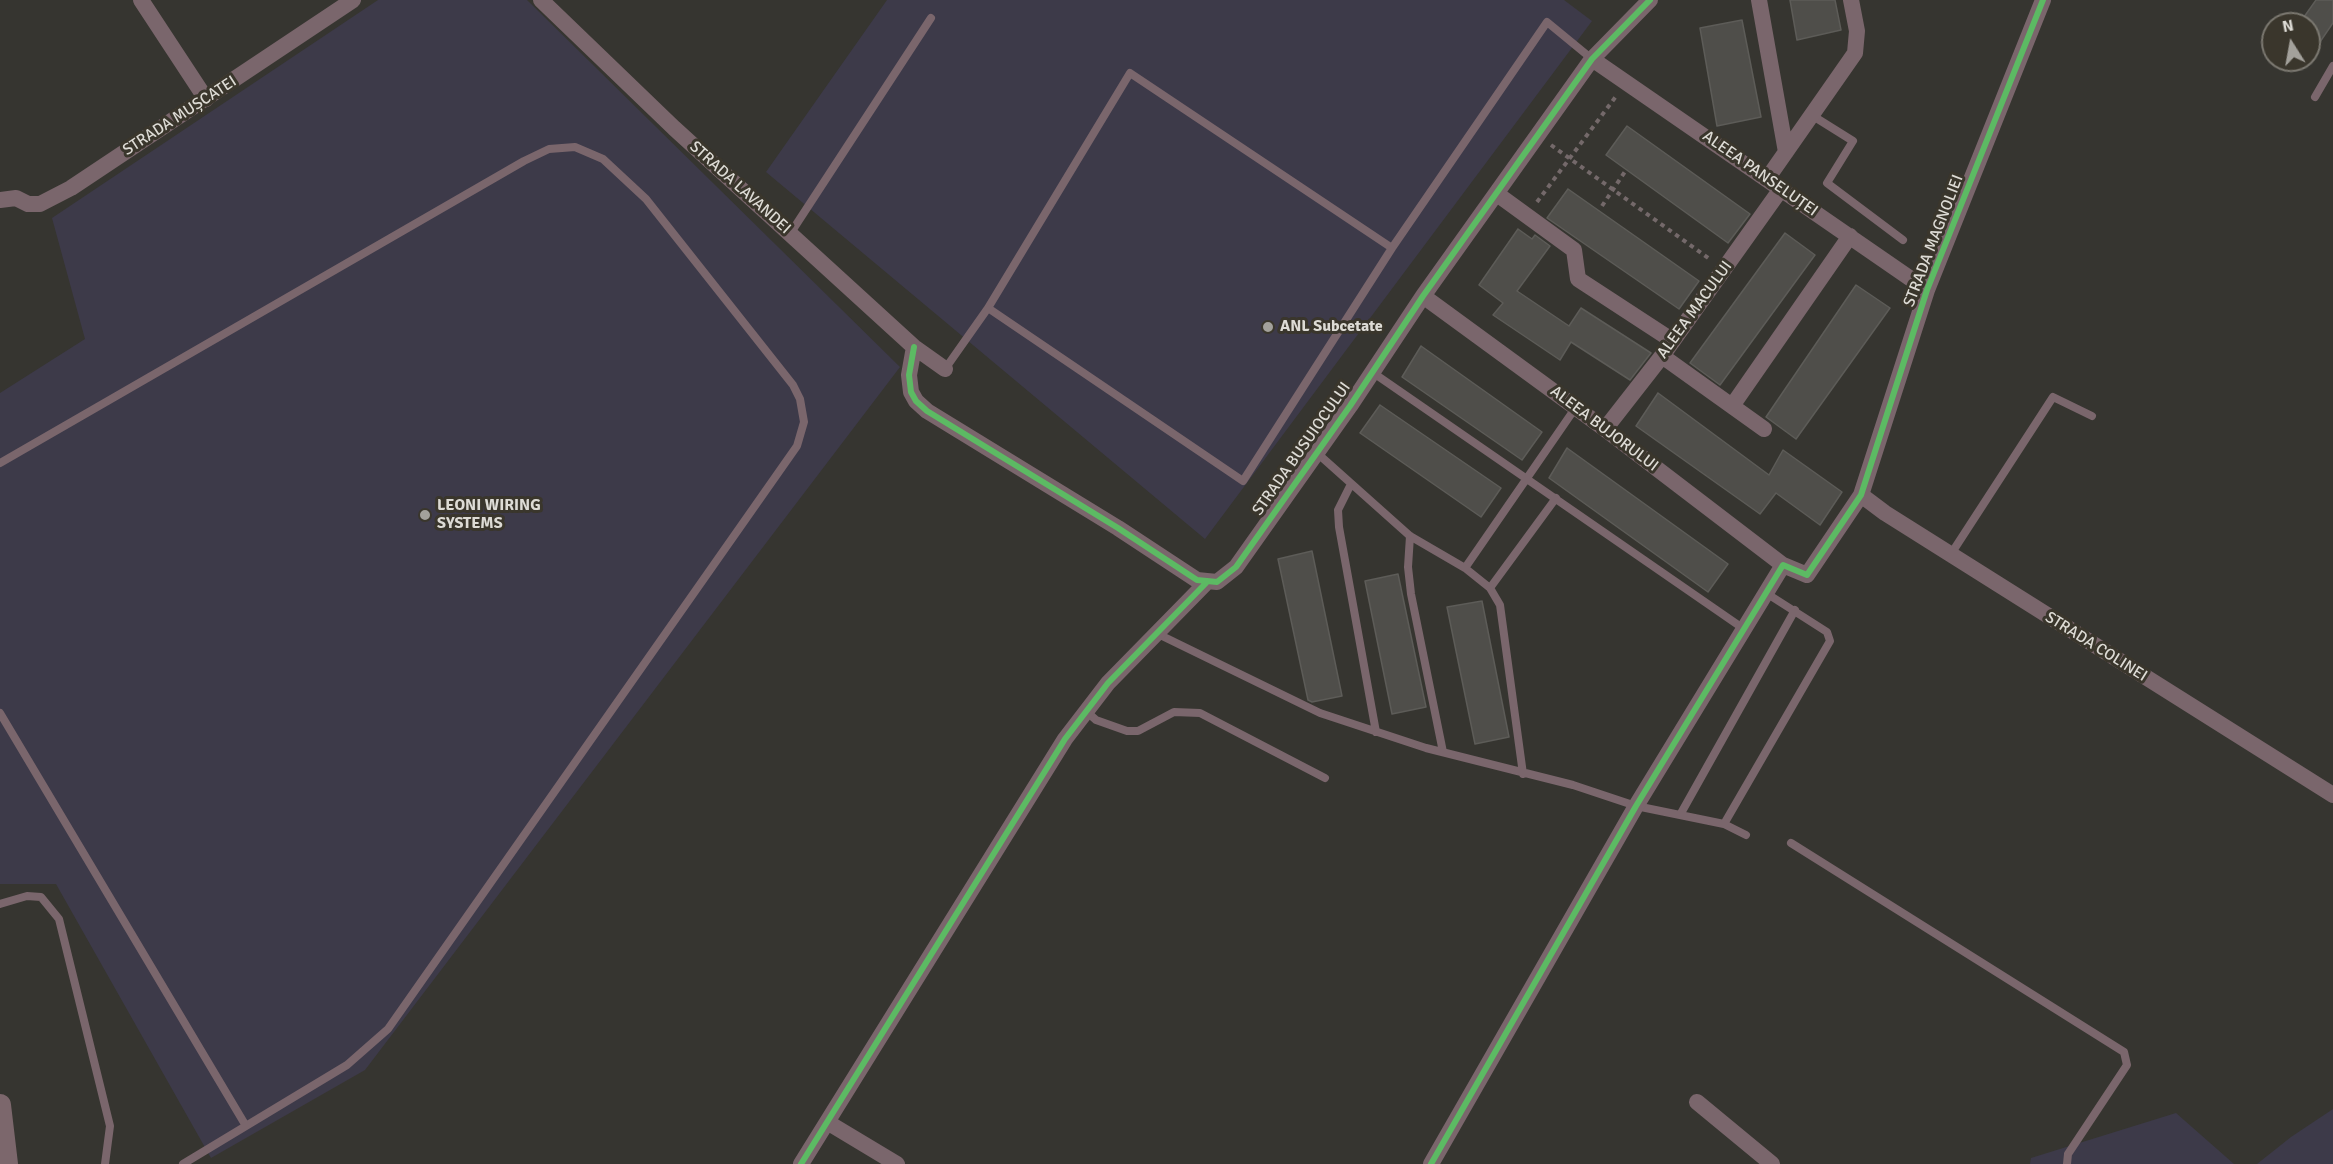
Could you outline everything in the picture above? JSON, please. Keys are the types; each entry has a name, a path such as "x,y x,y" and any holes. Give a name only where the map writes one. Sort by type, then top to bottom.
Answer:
{"street":[{"path":"141,0 206,99"},
{"name":"STRADA MUȘCATEI","path":"0,200 16,198 28,204 40,204 71,188 353,0"},
{"name":"STRADA LAVANDEI","path":"541,0 674,128 790,234 915,347 945,369"},
{"name":"STRADA BUSUIOCULUI","path":"1206,583 1217,582 1236,567 1317,453 1422,296 1592,59 1650,0"},
{"path":"1759,0 1786,152"},
{"name":"ALEEA MACULUI","path":"1605,429 1662,356 1724,269 1774,184 1786,152 1855,53 1857,31 1851,0"},
{"name":"STRADA MAGNOLIEI","path":"1783,565 1807,575 1861,495 1927,290 2043,0"},
{"name":"ALEEA PANSELUȚEI","path":"1592,59 1927,290"},
{"path":"1497,194 1528,214 1574,250 1578,279 1673,341"},
{"path":"1732,406 1850,236"},
{"name":"ALEEA BUJORULUI","path":"1422,296 1576,407 1783,565"},
{"path":"801,1164 1065,739 1108,682 1206,583 1189,575 1118,528 927,411 916,401 911,392 909,375 915,347"},
{"path":"1662,356 1764,429"},
{"name":"STRADA COLINEI","path":"1861,495 2333,795"},
{"path":"1431,1164 1636,806 1783,565"},
{"path":"1697,1102 1772,1164"},
{"path":"0,1105 7,1164"},
{"path":"827,1122 897,1164"}],"lane":[{"path":"790,234 931,18"},
{"path":"988,308 1243,481 1392,248 1547,22 1592,59"},
{"path":"2315,97 2333,66"},
{"path":"945,369 988,308 1130,73 1392,248"},
{"path":"1813,116 1853,141 1827,183 1903,240"},
{"path":"0,463 524,161 549,149 575,147 603,159 646,199 793,385 800,399 804,422 797,446 388,1029 347,1065 183,1164"},
{"path":"1372,372 1744,629"},
{"path":"1951,554 2053,398 2092,416"},
{"path":"1465,568 1576,407"},
{"path":"1317,453 1350,486 1410,536 1465,568 1490,588 1500,605 1523,774"},
{"path":"1350,486 1338,510 1376,732"},
{"path":"1490,588 1556,498"},
{"path":"1410,536 1408,567 1411,594 1443,752"},
{"path":"1724,824 1830,641 1827,632 1766,593"},
{"path":"1680,815 1795,610"},
{"path":"1158,634 1320,713 1443,752 1573,785 1636,806 1724,824 1746,834"},
{"path":"1086,711 1096,720 1127,731 1138,731 1174,712 1200,713 1324,778"},
{"path":"0,713 246,1126"},
{"path":"1791,843 2124,1052 2127,1065 2068,1154 2067,1164"},
{"path":"0,904 27,896 41,897 59,919 110,1126 105,1164"}],"path":[{"path":"1528,214 1627,82"},
{"path":"1537,135 1724,269"},
{"path":"1602,206 1626,170"}],"shaded area":[{"path":"378,0 527,0 900,367 365,1070 211,1158 56,884 0,884 0,393 85,339 52,218"},
{"path":"887,0 1564,0 1592,21 1205,539 766,172"},
{"path":"2333,1109 2333,1164 2257,1164 2291,1137"},
{"path":"2176,1113 2234,1164 2030,1164 2031,1158"}],"building":[{"path":"1790,0 1835,0 1841,30 1797,40"},
{"path":"2316,0 2333,0 2333,23 2321,40 2321,12 2308,12"},
{"path":"1742,20 1761,117 1717,126 1700,28"},
{"path":"1627,126 1750,214 1728,243 1606,155"},
{"path":"1568,189 1699,281 1679,309 1547,218"},
{"path":"1518,229 1532,239 1535,235 1550,246 1517,291 1569,326 1581,308 1651,353 1630,380 1571,342 1560,360 1493,315 1503,303 1479,285"},
{"path":"1785,233 1815,255 1720,385 1690,363"},
{"path":"1856,285 1890,308 1796,439 1766,417"},
{"path":"1421,346 1542,432 1522,460 1402,377"},
{"path":"1658,393 1769,475 1783,450 1842,492 1820,525 1776,493 1760,514 1636,426"},
{"path":"1380,405 1501,488 1481,517 1360,433"},
{"path":"1567,448 1728,564 1708,592 1549,478"},
{"path":"1312,551 1342,696 1312,702 1308,700 1278,559"},
{"path":"1398,574 1426,707 1392,714 1365,581"},
{"path":"1482,601 1509,737 1475,744 1447,607"}],"cycle path":[{"path":"914,347 909,375 911,392 916,401 927,411 1118,528 1197,580 1217,582 1236,567 1350,406 1423,296 1592,59 1650,0"},
{"path":"1431,1164 1636,806 1783,565 1807,575 1861,495 1927,290 2043,0"},
{"path":"801,1164 1065,739 1108,683 1206,583"}],"place":[{"name":"ANL Subcetate","path":"1268,327"},
{"name":"LEONI WIRING SYSTEMS","path":"425,515"}]}
